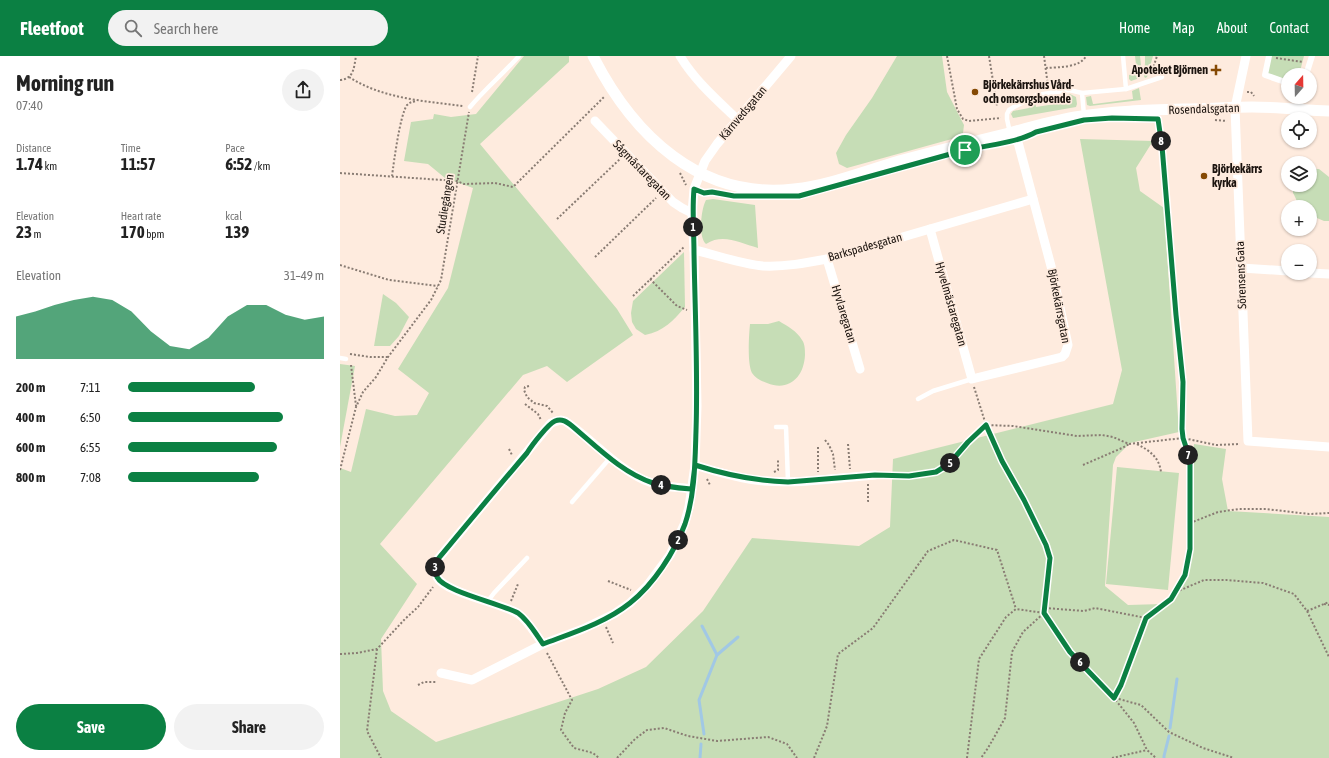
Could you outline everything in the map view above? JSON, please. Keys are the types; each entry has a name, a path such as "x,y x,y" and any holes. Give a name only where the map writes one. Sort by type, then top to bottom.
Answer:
{"street":[{"name":"Rosendalsgatan","path":"593,56 602,74 618,98 640,126 681,163 720,181 750,189 775,191 815,186 943,149 1055,121 1084,116 1157,115 1235,108 1329,111"},
{"path":"680,56 687,68 697,80 738,120"},
{"name":"Kärnvedsgatan","path":"444,674 472,680 543,644 583,629 603,619 630,603 640,593 659,572 678,540 684,525 692,489 695,465 695,310 694,238 692,213 694,189 705,161 717,144 791,56"},
{"name":"Sörensens Gata","path":"1246,56 1235,108 1248,441"},
{"path":"1268,56 1265,75 1281,81"},
{"path":"1308,68 1312,56"},
{"name":"Sågmästaregatan","path":"595,121 673,202 692,213"},
{"name":"Björkekärrsgatan","path":"972,379 1062,357 1067,350 1068,345 1051,266 1033,198 1013,132"},
{"name":"Barkspadesgatan","path":"694,250 749,264 762,266 787,266 827,258 1033,198"},
{"name":"Hyvelmästaregatan","path":"930,229 972,379"},
{"name":"Hyvlaregatan","path":"827,258 860,369"},
{"path":"1241,268 1281,271"},
{"path":"1317,273 1329,274"},
{"path":"543,644 522,617 508,609 449,587 438,579 435,571 438,559 551,423 561,420 572,426 610,458 644,480 664,486 692,489"},
{"path":"1248,441 1329,447"},
{"path":"695,465 762,481 788,482 871,475"}],"lane":[{"path":"470,107 519,56"},
{"path":"1123,56 1126,89"},
{"path":"1013,132 1007,118 1009,110 1037,94 1069,90 1082,93 1126,89 1162,77"},
{"path":"1082,93 1084,116"},
{"path":"340,358 348,360"},
{"name":"Björkekärrsgatan","path":"918,399 932,391 972,379"},
{"path":"776,427 786,427 788,482"},
{"path":"572,502 610,458"},
{"path":"488,601 528,558"}],"path":[{"path":"340,80 349,77 354,71 356,56"},
{"name":"Studiegången","path":"356,407 363,392 376,377 398,343 431,300 438,286 444,265 478,56"},
{"path":"948,56 957,109 963,119 969,121 1007,118"},
{"path":"989,56 997,106"},
{"path":"1044,56 1050,93"},
{"path":"1046,68 1077,64 1084,60 1086,56"},
{"path":"1151,80 1153,67 1157,56"},
{"path":"1268,56 1306,63"},
{"path":"349,77 368,87 394,96 417,101 470,107"},
{"path":"340,173 457,181 464,184 490,182 513,187 607,94"},
{"path":"392,176 403,115 407,105 410,102 417,101"},
{"path":"1157,115 1165,119"},
{"path":"1114,698 1121,685 1146,618 1171,599 1176,592 1185,575 1190,549 1190,459 1183,438 1182,429 1183,382 1162,146 1157,115"},
{"path":"1214,120 1236,120"},
{"path":"557,219 626,154"},
{"path":"675,168 680,173 685,185 704,193 712,192 726,195"},
{"path":"595,257 663,192"},
{"path":"633,296 694,238"},
{"path":"340,265 367,272 389,280 438,286"},
{"path":"650,279 677,306 680,308 695,310"},
{"path":"340,470 356,407 348,360 350,354 370,357 388,357"},
{"path":"972,379 986,425 1002,461 1024,500 1046,545 1050,558 1044,613 1023,632 1012,652 1005,718 981,758"},
{"path":"529,386 525,387 524,390 527,397 537,405 547,406 561,420"},
{"path":"525,404 538,414 547,428"},
{"path":"870,501 868,501 871,475 909,476 936,472 949,464 968,442 986,425 1013,426 1077,436 1102,435 1112,437 1129,444"},
{"path":"1083,465 1129,444 1183,438 1216,445 1238,444 1248,441"},
{"path":"825,440 833,454 835,478"},
{"path":"1136,443 1154,454 1158,461 1160,472"},
{"path":"848,444 850,477"},
{"path":"818,447 818,480"},
{"path":"1190,523 1218,512 1239,509 1266,509 1309,514 1329,513"},
{"path":"814,758 827,726 838,654 873,628 928,550 954,540 997,550 1016,609"},
{"path":"340,654 357,653 377,649 418,607 438,579"},
{"path":"1176,592 1204,580 1226,580 1264,583 1294,594 1307,610 1329,656"},
{"path":"608,581 640,593"},
{"path":"508,609 518,584"},
{"path":"1307,610 1329,602"},
{"path":"1323,604 1329,605"},
{"path":"1045,608 1084,611 1095,608 1146,618"},
{"path":"967,758 979,659 1006,617 1016,609 1044,613 1070,652 1114,698 1134,723 1147,750 1156,758"},
{"path":"603,619 613,643"},
{"path":"543,644 572,700 565,714 561,730 574,748 593,753 599,758"},
{"path":"377,649 367,731 381,758"},
{"path":"418,685 424,682 440,682 444,674"},
{"path":"1114,698 1141,705 1169,732 1203,748 1234,758"},
{"path":"617,758 635,739 647,730 664,728 688,736 717,741 768,737 786,744 797,758"},
{"path":"1112,758 1147,750"}],"green space":[{"path":"524,56 569,56 569,62 480,144 617,309 633,335 567,382 547,366 523,375 380,544 417,584 381,639 383,691 391,711 436,742 598,689 646,667 703,611 752,538 859,546 890,527 893,459 1113,404 1122,370 1080,139 1153,141 1136,168 1140,191 1164,208 1179,432 1130,443 1116,457 1113,465 1105,586 1128,605 1162,604 1190,571 1186,537 1194,444 1226,449 1222,479 1228,511 1329,517 1329,758 340,758 340,468 351,472 366,409 395,416 417,415 429,393 398,369 448,288 473,188 445,178 428,164 404,161 411,122 433,119 434,114 451,117 476,114"},
{"path":"897,56 942,56 947,92 964,125 963,133 959,137 847,168 839,164 836,153"},
{"path":"1135,56 1140,56 1141,65 1137,79 1131,81 1129,79 1129,75 1137,73"},
{"path":"1145,56 1153,56 1147,77 1145,78 1144,76"},
{"path":"1270,56 1304,56 1301,68 1281,68 1281,79 1266,74"},
{"path":"1139,88 1141,100 1090,106 1087,105 1086,97 1091,96 1093,104 1133,99 1132,91"},
{"path":"1070,94 1076,97 1076,107 1013,118 1011,114 1013,111 1029,108 1028,103 1035,100 1036,107 1068,102 1067,95"},
{"path":"1317,169 1319,169 1329,177 1329,221 1324,221 1317,218 1317,200 1297,200 1293,193 1317,192"},
{"path":"713,199 755,205 758,248 725,239 719,239 706,244 703,240 701,229 702,216 706,200"},
{"path":"684,252 685,307 668,325 658,331 645,335 636,329 632,322 631,313 633,301"},
{"path":"383,294 396,303 409,317 399,336 390,346 374,346"},
{"path":"779,321 792,329 800,337 804,343 805,351 802,370 794,381 782,386 767,383 755,376 750,368 749,356 750,324 768,324"},
{"path":"340,364 355,366 340,447"},
{"path":"1117,467 1179,473 1168,590 1106,584"}],"waterway":[{"path":"702,626 717,655"},
{"path":"704,734 699,700 717,655 738,637"},
{"path":"1170,728 1177,679"},
{"path":"1164,758 1169,736"},
{"path":"700,758 701,744"}],"place":[{"name":"Apoteket Björnen","path":"1216,70"},
{"name":"Björkekärrshus Vård- och omsorgsboende","path":"975,92"},
{"name":"Björkekärrs kyrka","path":"1204,176"}],"route":[{"path":"965,150 799,196 734,196 712,192 704,193 694,189 692,213 694,250 696,406 695,465 692,489 689,507 684,525 678,540 659,572 630,603 614,614 583,629 543,644 526,621 515,612 449,587 438,579 435,571 438,559 551,423 556,421 565,421 622,467 644,480 664,486 692,489 695,465 728,475 762,481 788,482 875,475 909,476 936,472 949,464 968,442 986,425 1002,461 1024,500 1046,545 1050,558 1044,613 1070,652 1114,698 1121,685 1146,618 1171,599 1185,575 1190,549 1190,459 1183,438 1182,429 1183,382 1162,146 1158,119 1112,118 1084,120 1036,132 1018,139 965,150"}]}
